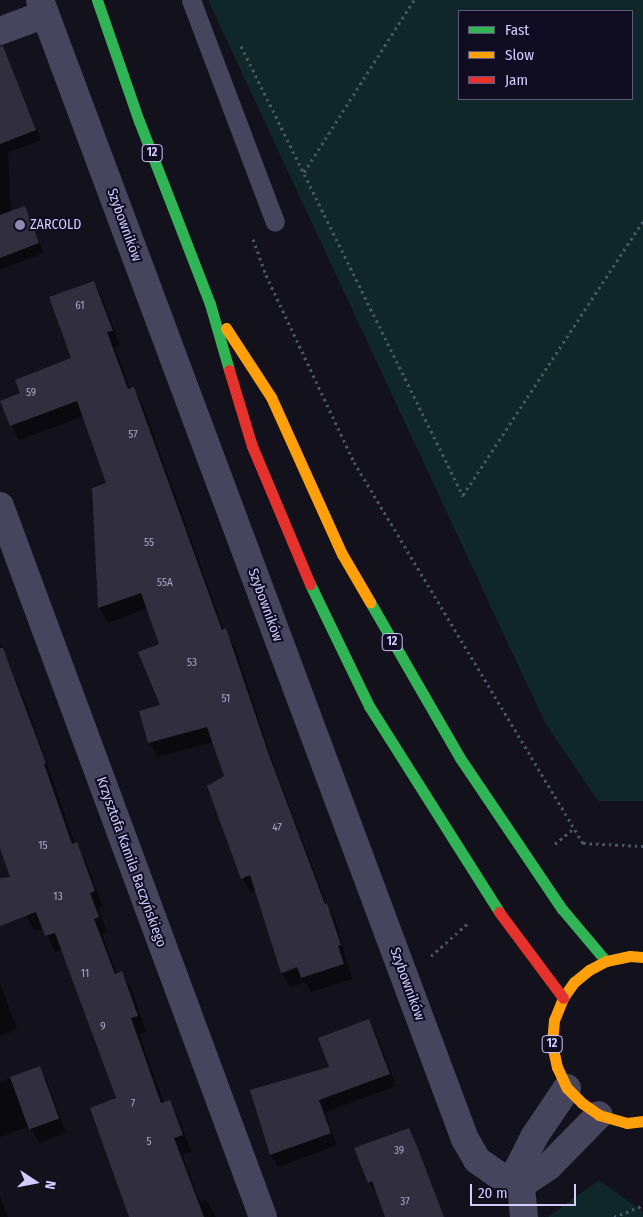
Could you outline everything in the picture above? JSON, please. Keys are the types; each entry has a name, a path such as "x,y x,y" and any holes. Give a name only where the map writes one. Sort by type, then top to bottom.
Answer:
{"main road":[{"name":"12","path":"97,0 139,121 210,304 252,446 300,564 369,706 477,879 506,922 563,998"},
{"name":"12","path":"210,304 271,397 342,554 460,758 562,909 606,961"},
{"name":"12","path":"643,957 630,956 606,961 582,976 563,998 554,1020 552,1044 556,1067 567,1088 582,1103 599,1115 627,1122 643,1121"}],"street":[{"path":"0,31 42,7"},
{"name":"Szybowników","path":"42,7 465,1139 478,1160 497,1174 521,1185"},
{"name":"Krzysztofa Kamila Baczyńskiego","path":"0,506 263,1217"},
{"path":"524,1217 519,1167 534,1137 567,1088"},
{"path":"521,1185 549,1166 599,1115"}],"lane":[{"path":"191,0 275,222"}],"path":[{"path":"303,172 414,0"},
{"path":"239,43 463,496 643,221"},
{"path":"252,238 266,275 354,462 583,843 643,846"},
{"path":"614,1217 643,1205"}],"green space":[{"path":"208,0 643,0 643,801 598,801 545,723"},
{"path":"599,1180 642,1211 643,1217 548,1217"}],"building":[{"path":"0,46 3,46 36,130 0,144"},
{"path":"25,206 39,243 0,258 0,215"},
{"path":"94,281 113,331 107,332 128,389 134,387 222,630 226,628 269,755 325,904 327,903 341,945 338,946 344,964 301,978 297,967 281,973 250,875 241,879 207,786 224,776 207,727 148,743 139,711 160,705 138,652 159,644 141,593 98,608 92,488 106,483 77,401 10,426 0,401 20,393 15,380 71,358 49,297"},
{"path":"0,648 3,648 46,763 44,764 72,844 77,842 95,891 90,893 99,917 94,919 115,974 122,971 138,1016 131,1018 161,1103 170,1100 183,1135 174,1138 204,1217 129,1217 90,1108 116,1098 55,933 45,936 36,912 0,926 0,878 10,877 0,848"},
{"path":"369,1019 390,1074 319,1100 331,1133 270,1155 250,1090 329,1067 318,1038"},
{"path":"40,1066 59,1119 29,1130 10,1077"},
{"path":"409,1128 444,1217 385,1217 372,1181 368,1183 354,1148"}],"traffic: fast":[{"path":"97,0 139,121 210,304 229,370"},
{"path":"310,584 369,706 499,912"},
{"path":"370,602 460,758 562,909 606,961"}],"traffic: slow":[{"path":"226,328 271,397 342,554 370,602"},
{"path":"643,957 630,956 606,961 589,970 574,982 563,998 554,1020 552,1044 557,1067 567,1088 582,1103 599,1115 627,1123 643,1121"}],"traffic: jam":[{"path":"229,370 252,446 310,584"},
{"path":"499,912 563,998"}],"place":[{"name":"ZARCOLD","path":"20,225"}]}
